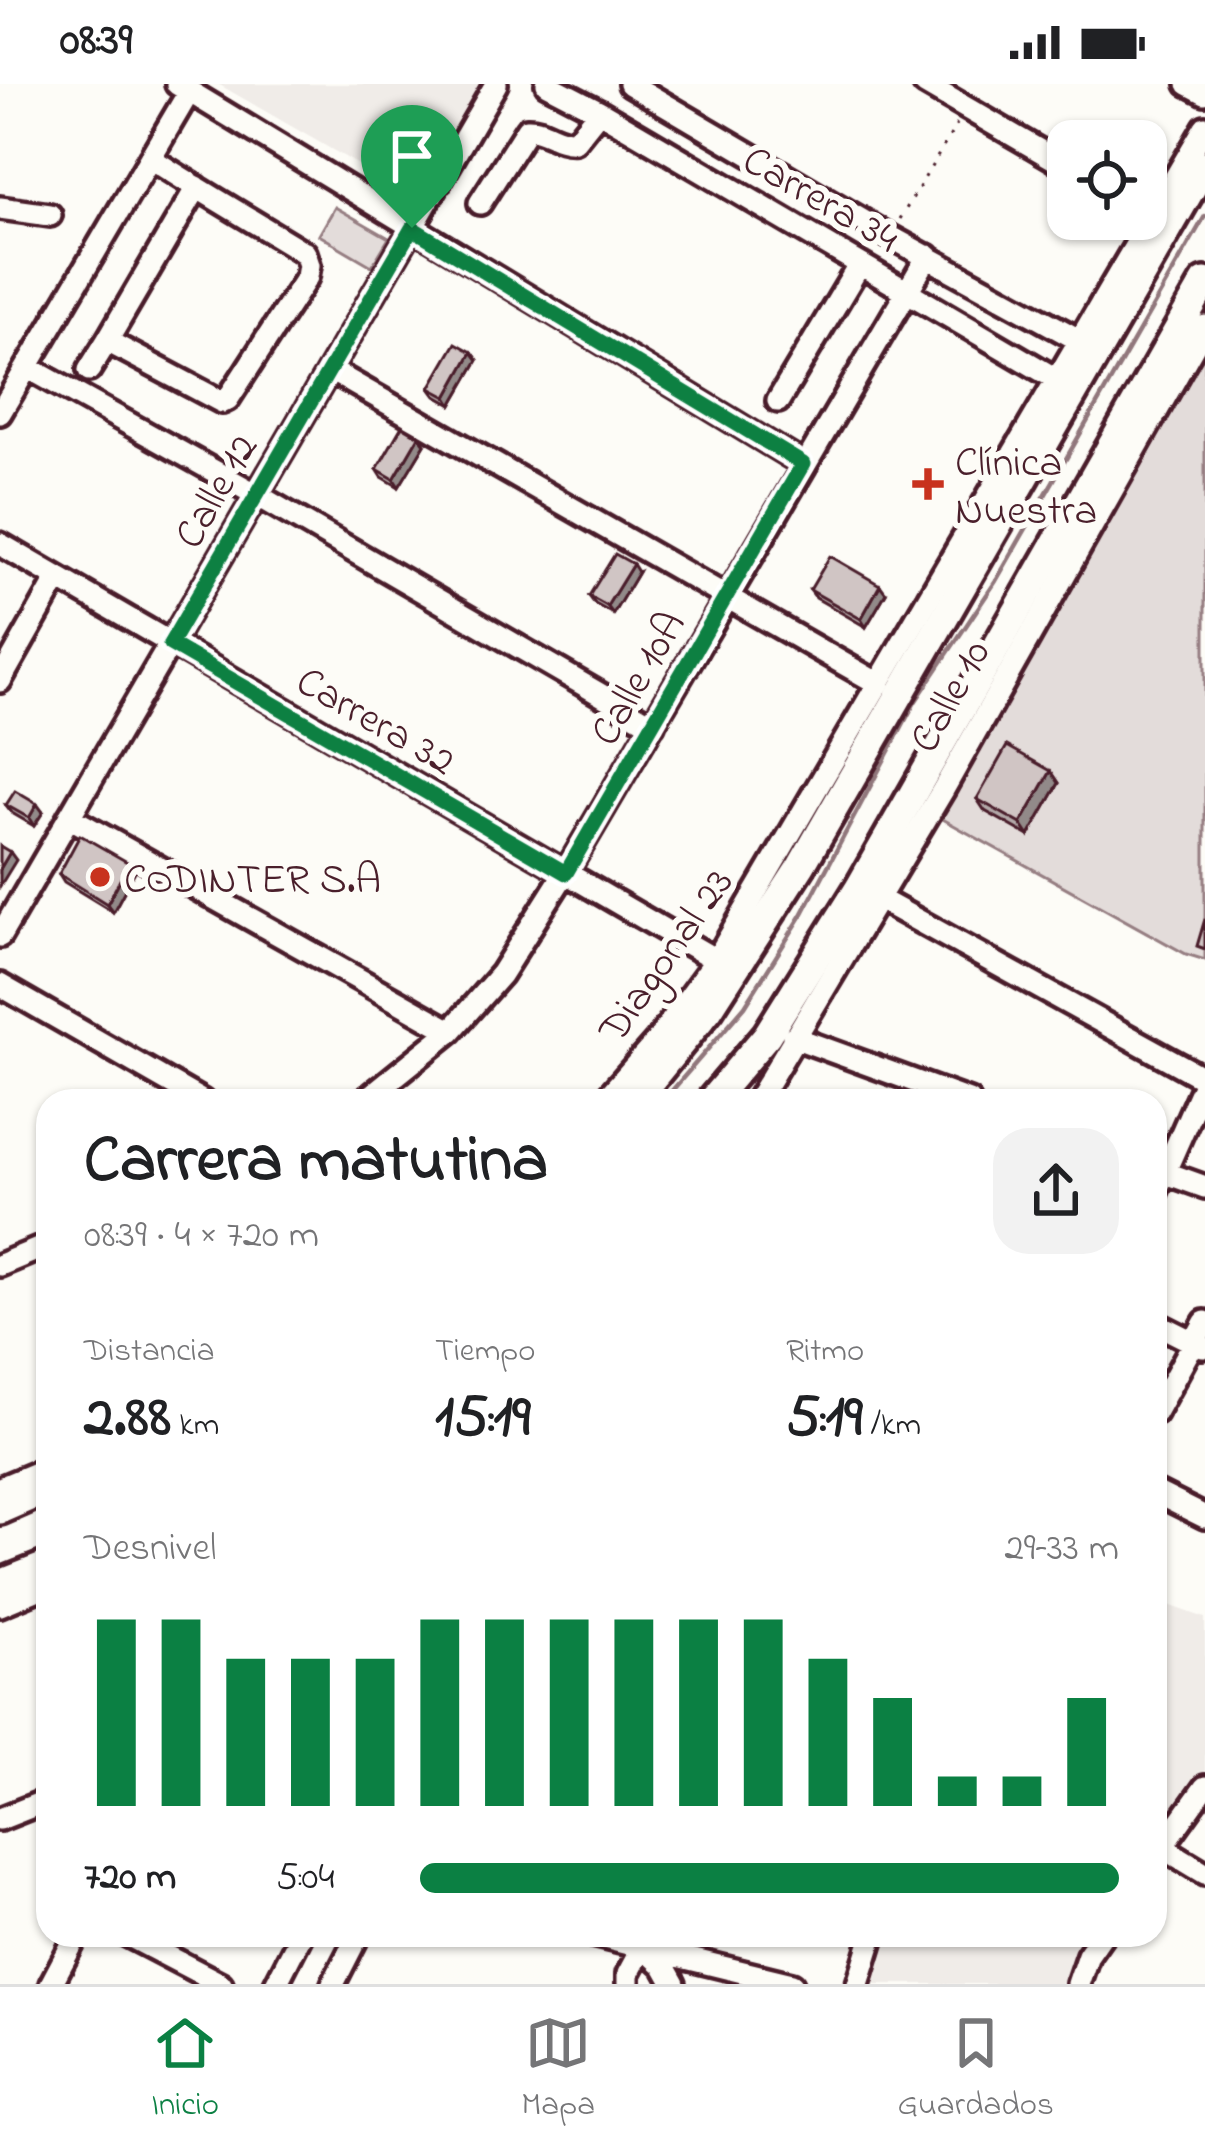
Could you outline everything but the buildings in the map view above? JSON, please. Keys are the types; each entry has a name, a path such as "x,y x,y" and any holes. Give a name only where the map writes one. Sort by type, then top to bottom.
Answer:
{"main road":[{"name":"Calle 10","path":"792,857 1205,165"},
{"name":"Calle 10","path":"869,894 914,796 941,778 1205,282"},
{"path":"644,1089 709,1009 792,857"},
{"path":"721,1089 767,1035 869,894"},
{"path":"0,1510 36,1494"},
{"path":"0,1584 36,1569"}],"street":[{"name":"Calle 12","path":"0,936 496,84"},
{"name":"Carrera 34","path":"547,84 1056,380"},
{"name":"Carrera 34","path":"630,84 889,236 1079,340"},
{"path":"925,84 1047,155"},
{"path":"1188,84 1205,93"},
{"path":"0,413 150,158 183,88 803,464"},
{"path":"480,203 527,129 562,142 575,141 599,111"},
{"name":"Calle 10","path":"1167,186 1205,128"},
{"path":"107,341 221,402 228,399 307,277 305,253 150,158"},
{"path":"89,370 197,187"},
{"path":"0,208 50,214"},
{"name":"Calle 10","path":"792,857 879,684 1135,240"},
{"name":"Calle 10A","path":"379,1089 451,1030 500,974 566,873 928,256"},
{"path":"778,401 860,264"},
{"name":"Calle 10","path":"763,1089 869,894 1205,326"},
{"path":"27,367 652,725"},
{"path":"330,370 879,684"},
{"name":"Carrera 32","path":"0,544 716,960"},
{"path":"0,681 58,578"},
{"path":"69,817 451,1030"},
{"name":"Diagonal 23","path":"615,1089 656,1042 792,857"},
{"path":"869,894 1205,1080 1167,1160"},
{"path":"0,985 181,1089"},
{"path":"794,1037 936,1089"},
{"path":"1167,1181 1205,1187"},
{"path":"0,1265 36,1250"},
{"path":"1167,1327 1202,1338 1167,1394"},
{"path":"0,1488 36,1473"},
{"path":"1167,1498 1205,1517"},
{"path":"0,1605 36,1590"},
{"path":"1167,1840 1205,1787"},
{"path":"0,1819 36,1805"},
{"path":"1167,1856 1205,1873"},
{"path":"51,1984 70,1947"},
{"path":"150,1947 221,1984"},
{"path":"276,1984 295,1947"},
{"path":"333,1984 352,1947"},
{"path":"628,1984 639,1947"},
{"path":"647,1947 674,1984"},
{"path":"662,1947 792,1984"},
{"path":"858,1984 869,1947"},
{"path":"1078,1984 1094,1947"}],"path":[{"path":"889,236 966,108"}],"shaded area":[{"path":"218,84 482,84 416,198"},
{"path":"335,207 389,238 372,266 319,235"},
{"path":"1205,326 1205,960 1186,954 930,812"},
{"path":"1167,1604 1205,1618 1205,1787 1167,1840"},
{"path":"869,1947 1096,1947 1078,1984 858,1984"}],"waterway":[{"path":"673,1089 745,1006 802,915 915,702 996,581 1205,216"}],"place":[{"name":"Clínica Nuestra","path":"928,484"},
{"name":"CODINTER S.A","path":"100,877"}],"route":[{"path":"412,228 803,464 566,873 170,644 412,228"}]}
